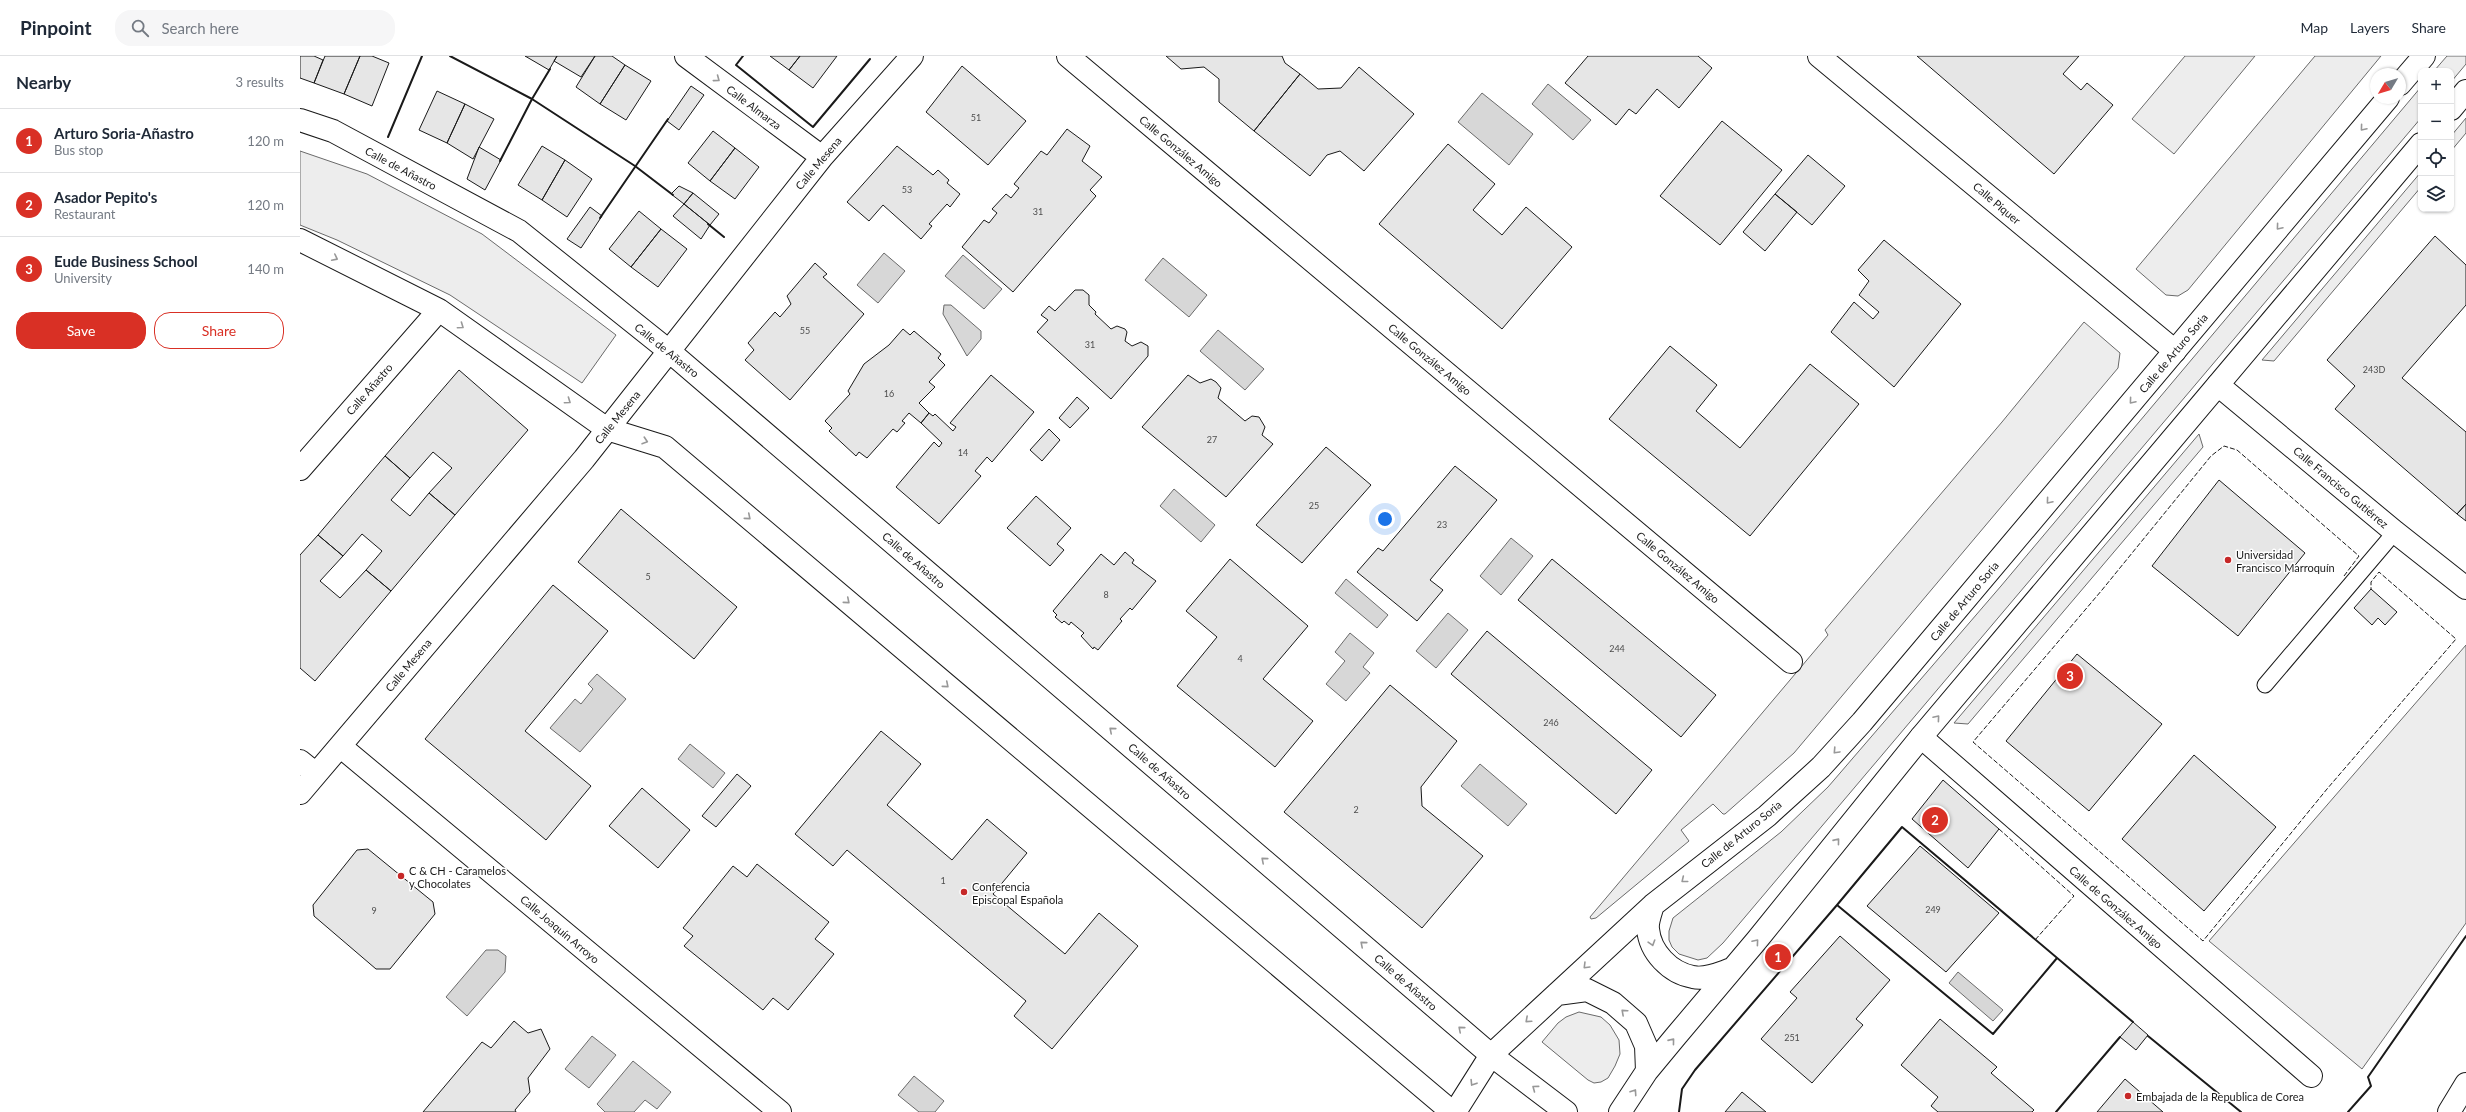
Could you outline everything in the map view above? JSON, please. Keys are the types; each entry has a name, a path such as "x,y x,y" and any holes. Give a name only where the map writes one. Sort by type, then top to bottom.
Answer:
{"main road":[{"name":"Calle Almarza","path":"686,56 822,157"},
{"name":"Calle Mesena","path":"300,793 308,768 340,746 608,429 822,157 912,56"},
{"name":"Calle González Amigo","path":"1068,56 1791,662"},
{"name":"Calle Piquer","path":"1819,56 2175,351"},
{"path":"2406,77 2424,56"},
{"path":"2454,105 2466,91"},
{"name":"Calle de Arturo Soria","path":"1453,1112 1491,1054 1557,994 1597,954 1653,905 1767,816 1821,767 1867,716 2383,104"},
{"name":"Calle de Añastro","path":"300,120 334,131 519,231 670,351 1491,1054"},
{"path":"1620,1112 1647,1072 1921,737 2418,148"},
{"path":"300,240 439,310 608,429 665,447 1453,1112"},
{"name":"Calle Añastro","path":"300,469 439,310"},
{"name":"Calle Francisco Gutiérrez","path":"2218,385 2394,532 2466,588"},
{"name":"Calle de González Amigo","path":"1921,737 2311,1076"},
{"name":"Calle Joaquín Arroyo","path":"340,746 780,1112"},
{"path":"1653,905 1648,929 1656,954 1673,969 1695,978 1708,977 1732,969"},
{"path":"1557,994 1586,990 1613,1003 1636,1023 1646,1046 1647,1072"},
{"path":"1491,1054 1566,1112"},
{"path":"2449,1112 2466,1084"}],"lane":[{"path":"2265,685 2394,532"}],"shaded area":[{"path":"2185,56 2255,56 2174,154 2132,119"},
{"path":"2315,56 2381,56 2188,290 2178,296 2166,295 2136,269"},
{"path":"2447,56 2466,56 2466,64 2454,78 2454,68 2437,68"},
{"path":"1548,84 1591,120 1573,140 1532,104"},
{"path":"2418,91 2418,122 1723,943 1707,958 1698,960 1679,954 1672,947 1669,940 1669,931 1673,918 1781,832 1828,787 2001,586"},
{"path":"1482,93 1533,134 1509,165 1458,122"},
{"path":"2466,118 2466,133 2454,147 2454,132"},
{"path":"300,151 367,174 482,234 616,335 582,383 450,295 337,240 300,225"},
{"path":"2418,176 2418,191 2274,361 2262,360"},
{"path":"884,253 905,271 878,303 857,285"},
{"path":"963,255 1002,289 984,309 945,276"},
{"path":"1163,258 1207,295 1189,317 1145,280"},
{"path":"944,305 951,305 981,331 981,339 967,356 943,314"},
{"path":"2084,322 2120,353 2118,368 1794,753 1725,814 1723,814 1713,804 1681,830 1689,841 1596,918 1591,919 1590,917 1828,635 1825,630 2002,422"},
{"path":"1218,330 1264,369 1245,390 1200,351"},
{"path":"2199,434 2203,447 1968,724 1954,723"},
{"path":"1174,489 1215,525 1201,542 1160,506"},
{"path":"1511,538 1533,556 1501,595 1480,576"},
{"path":"1346,579 1388,615 1377,628 1335,593"},
{"path":"1448,613 1468,630 1436,668 1416,651"},
{"path":"1350,633 1374,653 1363,667 1370,673 1346,701 1326,684 1345,661 1335,652"},
{"path":"2466,645 2466,923 2362,1069 2209,941"},
{"path":"597,674 626,699 580,752 550,728 575,699 581,704 593,689 588,684"},
{"path":"690,744 725,773 713,788 678,759"},
{"path":"1480,764 1527,804 1508,826 1461,786"},
{"path":"486,950 498,950 506,956 505,972 467,1016 446,997"},
{"path":"1958,972 2003,1010 1993,1021 1949,983"},
{"path":"1579,1012 1601,1017 1610,1025 1619,1040 1620,1054 1615,1066 1608,1078 1601,1082 1594,1083 1588,1080 1542,1042 1558,1023 1566,1017"},
{"path":"592,1036 616,1055 589,1088 565,1069"},
{"path":"633,1061 671,1092 657,1109 645,1100 634,1112 605,1112 597,1104"},
{"path":"914,1076 944,1101 935,1112 919,1112 898,1095"}],"building":[{"path":"300,56 314,56 323,60 314,83 300,78"},
{"path":"325,56 360,56 344,94 314,83"},
{"path":"360,56 372,56 389,63 372,106 344,94"},
{"path":"525,56 557,56 549,70"},
{"path":"557,56 595,56 581,77 554,61"},
{"path":"595,56 612,56 625,65 600,104 576,87"},
{"path":"770,56 800,56 789,70"},
{"path":"800,56 837,56 813,88 789,70"},
{"path":"1166,56 1282,56 1285,63 1300,74 1254,131 1219,102 1219,79 1204,67 1181,69"},
{"path":"1588,56 1698,56 1712,68 1679,108 1657,89 1636,114 1629,109 1616,125 1565,83"},
{"path":"1917,56 2079,56 2063,74 2081,90 2087,83 2113,105 2054,174"},
{"path":"625,65 651,81 626,120 600,104"},
{"path":"962,66 1026,121 988,165 926,112"},
{"path":"1359,67 1414,114 1364,171 1340,151 1327,155 1310,176 1254,131 1300,74 1318,89 1341,88"},
{"path":"691,86 704,95 679,130 667,121"},
{"path":"437,91 465,104 447,143 419,130"},
{"path":"465,104 494,119 473,159 447,143"},
{"path":"1722,121 1782,170 1720,245 1660,196"},
{"path":"1067,129 1090,146 1082,161 1102,177 1090,190 1096,196 1013,292 962,247 984,220 989,223 997,213 992,209 1006,194 1011,198 1019,188 1014,184 1041,151 1047,155"},
{"path":"713,131 735,148 710,181 688,163"},
{"path":"1448,144 1495,184 1473,210 1502,235 1526,207 1572,247 1502,329 1379,224"},
{"path":"542,146 565,160 542,200 518,185"},
{"path":"897,146 933,175 938,170 949,180 947,183 960,194 950,207 947,204 929,224 932,226 921,239 883,205 869,221 847,202"},
{"path":"479,147 501,160 485,190 467,179"},
{"path":"735,148 759,167 735,199 710,181"},
{"path":"1808,155 1845,186 1812,225 1775,194"},
{"path":"565,160 592,179 567,217 542,200"},
{"path":"679,186 693,193 684,204 671,194"},
{"path":"693,193 719,214 710,225 684,204"},
{"path":"1775,194 1797,212 1765,251 1743,232"},
{"path":"684,204 710,225 701,239 673,216"},
{"path":"590,207 602,216 581,248 567,239"},
{"path":"639,211 661,229 631,267 609,249"},
{"path":"661,229 687,249 658,287 631,267"},
{"path":"2435,236 2466,265 2466,305 2402,378 2466,432 2466,504 2457,514 2335,409 2355,386 2327,360"},
{"path":"1884,240 1961,304 1894,387 1831,332 1854,302 1873,319 1879,312 1859,295 1869,281 1858,270"},
{"path":"815,263 827,274 823,277 864,314 790,400 745,360 754,350 748,343 775,312 780,317 791,304 787,296"},
{"path":"1075,290 1083,290 1089,295 1089,305 1096,312 1095,314 1111,329 1117,326 1125,329 1127,332 1125,341 1132,346 1141,342 1148,346 1148,356 1111,399 1037,332 1048,320 1041,315 1049,306 1055,311"},
{"path":"903,329 910,335 914,331 941,354 938,358 945,365 929,382 935,387 919,403 929,413 921,423 909,413 902,421 905,423 897,432 893,429 867,458 859,452 856,456 829,431 832,428 825,421 850,394 848,391 864,364 889,345"},
{"path":"1670,346 1717,385 1696,411 1740,448 1810,364 1859,404 1750,536 1609,419"},
{"path":"459,370 528,430 455,515 429,493 452,468 433,452 410,478 385,456"},
{"path":"991,375 1034,412 992,462 987,457 975,471 981,476 939,524 896,487 934,442 939,447 942,443 921,423 929,413 933,416 935,414 953,431 956,427 950,423"},
{"path":"1188,375 1200,383 1211,379 1216,382 1221,388 1218,398 1245,421 1252,416 1259,417 1265,427 1262,435 1273,444 1226,497 1142,427"},
{"path":"1077,397 1089,408 1070,428 1059,418"},
{"path":"1049,429 1060,440 1042,461 1030,450"},
{"path":"1326,447 1371,485 1302,563 1256,525"},
{"path":"385,456 410,478 391,500 410,516 429,493 455,515 391,591 366,570 382,551 362,534 343,556 318,535"},
{"path":"1455,466 1497,500 1430,580 1443,590 1417,621 1357,572 1378,548 1383,551"},
{"name":"Universidad Francisco Marroquín","path":"2219,480 2305,553 2238,636 2152,566"},
{"path":"1036,496 1071,528 1057,544 1064,550 1050,566 1007,528"},
{"path":"2466,504 2466,521 2457,514"},
{"path":"621,509 737,607 694,659 578,562"},
{"path":"318,535 343,556 320,581 340,598 366,570 391,591 315,681 300,668 300,555"},
{"path":"1125,552 1134,560 1132,563 1156,581 1132,610 1130,608 1120,619 1122,621 1098,650 1094,647 1093,649 1081,636 1084,633 1071,622 1069,625 1064,621 1062,623 1055,617 1057,615 1053,611 1101,554 1114,565"},
{"path":"1230,559 1308,626 1263,679 1313,721 1275,767 1177,686 1217,637 1186,611"},
{"path":"1552,559 1716,695 1681,737 1518,600"},
{"path":"553,585 608,631 525,731 591,786 546,840 425,739"},
{"path":"2371,589 2397,612 2385,625 2378,618 2372,625 2354,608"},
{"path":"1487,631 1652,770 1616,814 1451,674"},
{"path":"2077,654 2162,724 2089,811 2006,741"},
{"path":"1390,685 1457,741 1421,787 1422,806 1483,856 1422,928 1284,812"},
{"path":"881,731 921,764 887,805 952,860 987,819 1027,853 993,894 1065,954 1099,913 1138,946 1052,1049 1014,1016 1026,1001 847,850 833,866 795,834"},
{"path":"2194,755 2276,827 2204,911 2122,839"},
{"path":"737,774 751,786 716,827 702,816"},
{"path":"1943,780 1999,829 1968,868 1912,819"},
{"path":"642,788 690,830 658,868 609,826"},
{"path":"1920,846 1999,913 1946,972 1867,906"},
{"path":"368,849 433,902 435,914 390,969 376,969 314,916 313,905 357,850"},
{"path":"757,864 829,922 815,939 834,954 788,1010 773,998 763,1010 684,946 693,936 683,928 733,866 747,877"},
{"path":"1840,936 1890,980 1856,1019 1863,1025 1812,1083 1761,1039 1797,998 1790,992"},
{"path":"1940,1019 1997,1067 1991,1073 2034,1110 2032,1112 1938,1112 1931,1106 1938,1097 1901,1065"},
{"path":"514,1021 528,1033 541,1029 550,1049 528,1078 530,1092 515,1110 516,1112 423,1112 482,1042 491,1048"},
{"path":"2133,1022 2148,1035 2136,1050 2120,1037"},
{"name":"Embajada de la Republica de Corea","path":"2125,1079 2163,1112 2097,1112"},
{"path":"1742,1092 1766,1112 1725,1112"}],"fence":[{"path":"2344,576 2359,556 2237,450 2224,446 2211,456 2102,590 1973,742 2203,941 2327,789 2456,639 2379,572 2371,582 2371,589"},
{"path":"1999,829 2074,896 2035,940"}],"wall":[{"path":"388,137 422,56"},
{"path":"450,56 532,99 500,161"},
{"path":"743,56 736,65 813,127 870,59"},
{"path":"550,69 532,99 635,166 673,195"},
{"path":"600,218 668,119"},
{"path":"708,224 724,237"},
{"path":"2057,958 1993,1034 1837,905 1902,827 2133,1022"},
{"path":"1679,1112 1682,1089 1695,1070 1837,905"},
{"path":"2348,1112 2371,1086 2368,1077 2466,936"},
{"path":"2148,1036 2241,1112"},
{"path":"2056,1112 2120,1037"}],"place":[{"name":"Universidad Francisco Marroquín","path":"2228,560"},
{"name":"Eude Business School","path":"2070,676"},
{"name":"Asador Pepito's","path":"1935,820"},
{"name":"C & CH - Caramelos y Chocolates","path":"401,876"},
{"name":"Conferencia Episcopal Española","path":"964,892"},
{"name":"Arturo Soria-Añastro","path":"1778,957"},
{"name":"Embajada de la Republica de Corea","path":"2128,1096"}]}
